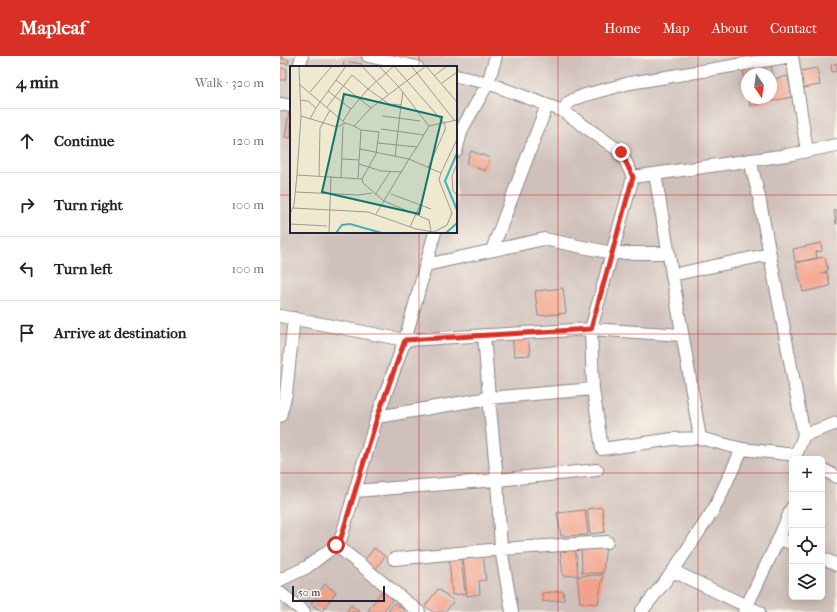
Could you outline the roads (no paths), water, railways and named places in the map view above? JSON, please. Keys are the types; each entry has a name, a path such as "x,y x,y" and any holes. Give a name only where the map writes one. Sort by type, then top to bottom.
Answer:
{"street":[{"path":"299,66 302,56"},
{"path":"368,56 413,66"},
{"path":"457,144 459,129 488,83 496,56"},
{"path":"563,111 568,103 575,99 630,83 792,56 807,151"},
{"path":"457,76 488,83 563,111 621,152 633,177 591,329 593,389 602,449 673,439 700,438 742,449 793,456"},
{"path":"492,250 547,105"},
{"path":"633,177 750,160 837,145"},
{"path":"750,160 759,197 804,436 800,456"},
{"path":"655,174 700,438"},
{"path":"280,580 307,567 336,545 341,538 377,418 405,340 435,233"},
{"path":"426,264 544,239 612,253 668,253"},
{"path":"672,275 770,254"},
{"path":"280,316 405,340 591,329 682,335"},
{"path":"280,416 286,394 294,318"},
{"path":"484,335 488,398 497,480 501,549 512,612"},
{"path":"377,418 488,398 593,389"},
{"path":"804,436 837,423"},
{"path":"641,612 673,571 714,509 742,449"},
{"path":"355,491 497,480 597,470"},
{"path":"825,471 837,477"},
{"path":"746,609 789,514"},
{"path":"779,538 789,543"},
{"path":"394,559 501,549 607,542"},
{"path":"336,545 419,612"},
{"path":"825,559 837,565"},
{"path":"673,571 746,609 759,612"},
{"path":"280,594 304,612"}]}
